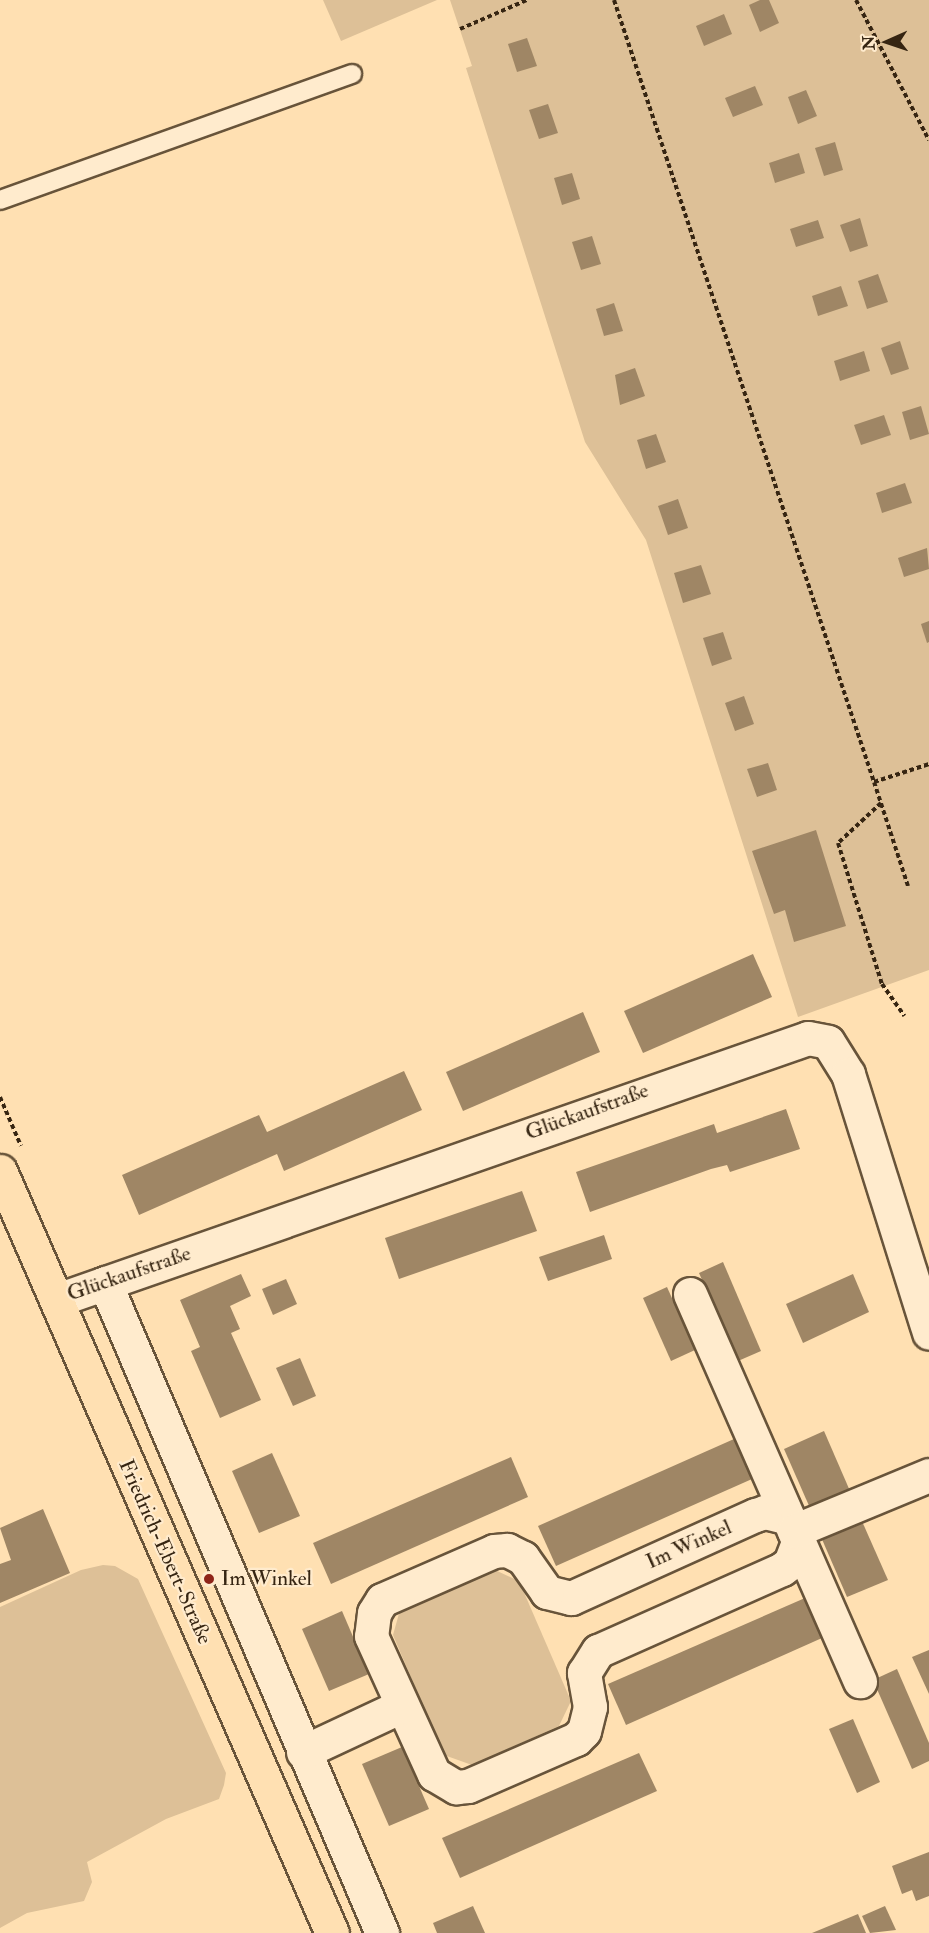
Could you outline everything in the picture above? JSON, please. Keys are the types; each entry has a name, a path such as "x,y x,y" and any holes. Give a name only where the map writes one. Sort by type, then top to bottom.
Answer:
{"main road":[{"name":"Friedrich-Ebert-Straße","path":"0,1171 332,1933"}],"street":[{"name":"Glückaufstraße","path":"57,1300 808,1038 828,1042 848,1074 929,1333"},
{"path":"105,1283 382,1933"},
{"path":"690,1294 776,1486 792,1531 860,1681"},
{"name":"Im Winkel","path":"792,1531 929,1475"},
{"name":"Im Winkel","path":"765,1512 792,1531 790,1563 782,1569 597,1651 584,1673 590,1707 584,1731 576,1739 468,1786 456,1787 434,1774 371,1636 374,1613 382,1600 507,1550 523,1558 547,1592 571,1598 755,1515 765,1512"},
{"path":"303,1752 401,1706"}],"lane":[{"path":"0,200 352,74"}],"path":[{"path":"460,29 527,0"},
{"path":"614,0 908,886"},
{"path":"856,0 929,140"},
{"path":"874,782 929,764"},
{"path":"880,803 838,843 882,984 903,1016"}],"shaded area":[{"path":"323,0 437,0 341,41"},
{"path":"450,0 929,0 929,970 798,1017 646,540 585,442 466,68 472,66"},
{"path":"103,1565 115,1566 138,1579 226,1773 224,1785 219,1799 166,1819 87,1862 92,1882 84,1901 27,1913 0,1928 0,1607 81,1570"},
{"path":"495,1570 519,1581 571,1701 559,1726 472,1765 444,1755 393,1635 400,1610"}],"building":[{"path":"760,0 769,0 779,23 760,32 749,5"},
{"path":"724,14 732,34 704,46 696,26"},
{"path":"527,38 537,66 517,72 508,44"},
{"path":"755,86 763,105 733,117 725,98"},
{"path":"806,90 817,116 798,124 788,97"},
{"path":"548,104 558,133 539,139 529,110"},
{"path":"835,142 843,170 824,176 815,148"},
{"path":"799,153 805,173 775,183 769,163"},
{"path":"572,173 580,199 562,205 554,178"},
{"path":"860,218 868,246 850,252 840,225"},
{"path":"818,220 824,238 796,247 790,229"},
{"path":"592,236 601,264 581,270 572,242"},
{"path":"878,274 888,302 867,309 858,281"},
{"path":"841,286 848,306 818,316 812,296"},
{"path":"614,303 623,331 604,336 596,309"},
{"path":"900,341 909,369 891,375 881,348"},
{"path":"864,351 870,371 840,381 834,361"},
{"path":"635,368 645,396 620,405 615,375"},
{"path":"921,406 929,434 910,440 902,412"},
{"path":"884,415 891,435 861,445 854,425"},
{"path":"656,434 666,462 646,469 637,440"},
{"path":"905,483 912,503 882,513 876,493"},
{"path":"678,499 688,528 668,535 658,506"},
{"path":"927,548 929,569 904,577 898,558"},
{"path":"701,565 711,594 683,603 674,573"},
{"path":"929,621 929,642 927,643 921,624"},
{"path":"723,632 732,659 712,666 703,638"},
{"path":"744,696 754,724 735,731 725,703"},
{"path":"768,763 777,790 757,797 747,769"},
{"path":"816,830 846,926 794,942 785,910 774,914 752,851"},
{"path":"753,954 772,997 643,1053 624,1011"},
{"path":"583,1012 600,1052 463,1111 446,1072"},
{"path":"404,1071 422,1110 284,1171 277,1154 139,1215 122,1175 259,1115 267,1132"},
{"path":"786,1109 800,1149 730,1172 727,1165 711,1169 590,1212 576,1172 714,1124 717,1133"},
{"path":"522,1191 537,1231 399,1279 385,1238"},
{"path":"604,1235 612,1259 548,1281 539,1257"},
{"path":"723,1262 761,1351 738,1361 699,1273"},
{"path":"241,1274 251,1296 230,1306 240,1329 231,1333 261,1400 220,1418 191,1351 200,1347 180,1300"},
{"path":"853,1274 869,1312 803,1343 786,1304"},
{"path":"286,1279 297,1304 273,1315 262,1289"},
{"path":"667,1287 695,1350 671,1361 643,1298"},
{"path":"300,1358 316,1396 293,1406 276,1368"},
{"path":"824,1431 850,1491 810,1508 784,1449"},
{"path":"734,1439 752,1479 556,1566 538,1526"},
{"path":"272,1453 300,1516 259,1533 232,1471"},
{"path":"511,1457 528,1497 331,1584 313,1543"},
{"path":"43,1509 70,1573 0,1603 0,1564 11,1560 0,1528"},
{"path":"861,1519 888,1580 847,1597 821,1537"},
{"path":"805,1598 822,1638 626,1725 608,1684"},
{"path":"342,1611 369,1674 329,1691 302,1629"},
{"path":"929,1650 929,1694 912,1657"},
{"path":"897,1669 929,1743 929,1761 912,1769 873,1680"},
{"path":"853,1719 880,1782 857,1793 829,1729"},
{"path":"402,1747 429,1809 389,1826 362,1764"},
{"path":"639,1753 657,1791 460,1878 442,1838"},
{"path":"929,1852 929,1896 916,1901 912,1890 902,1894 892,1866"},
{"path":"473,1906 485,1933 437,1933 433,1923"},
{"path":"885,1906 896,1930 870,1933 862,1916"},
{"path":"858,1914 866,1933 812,1933"}],"place":[{"name":"Im Winkel","path":"209,1579"}]}
